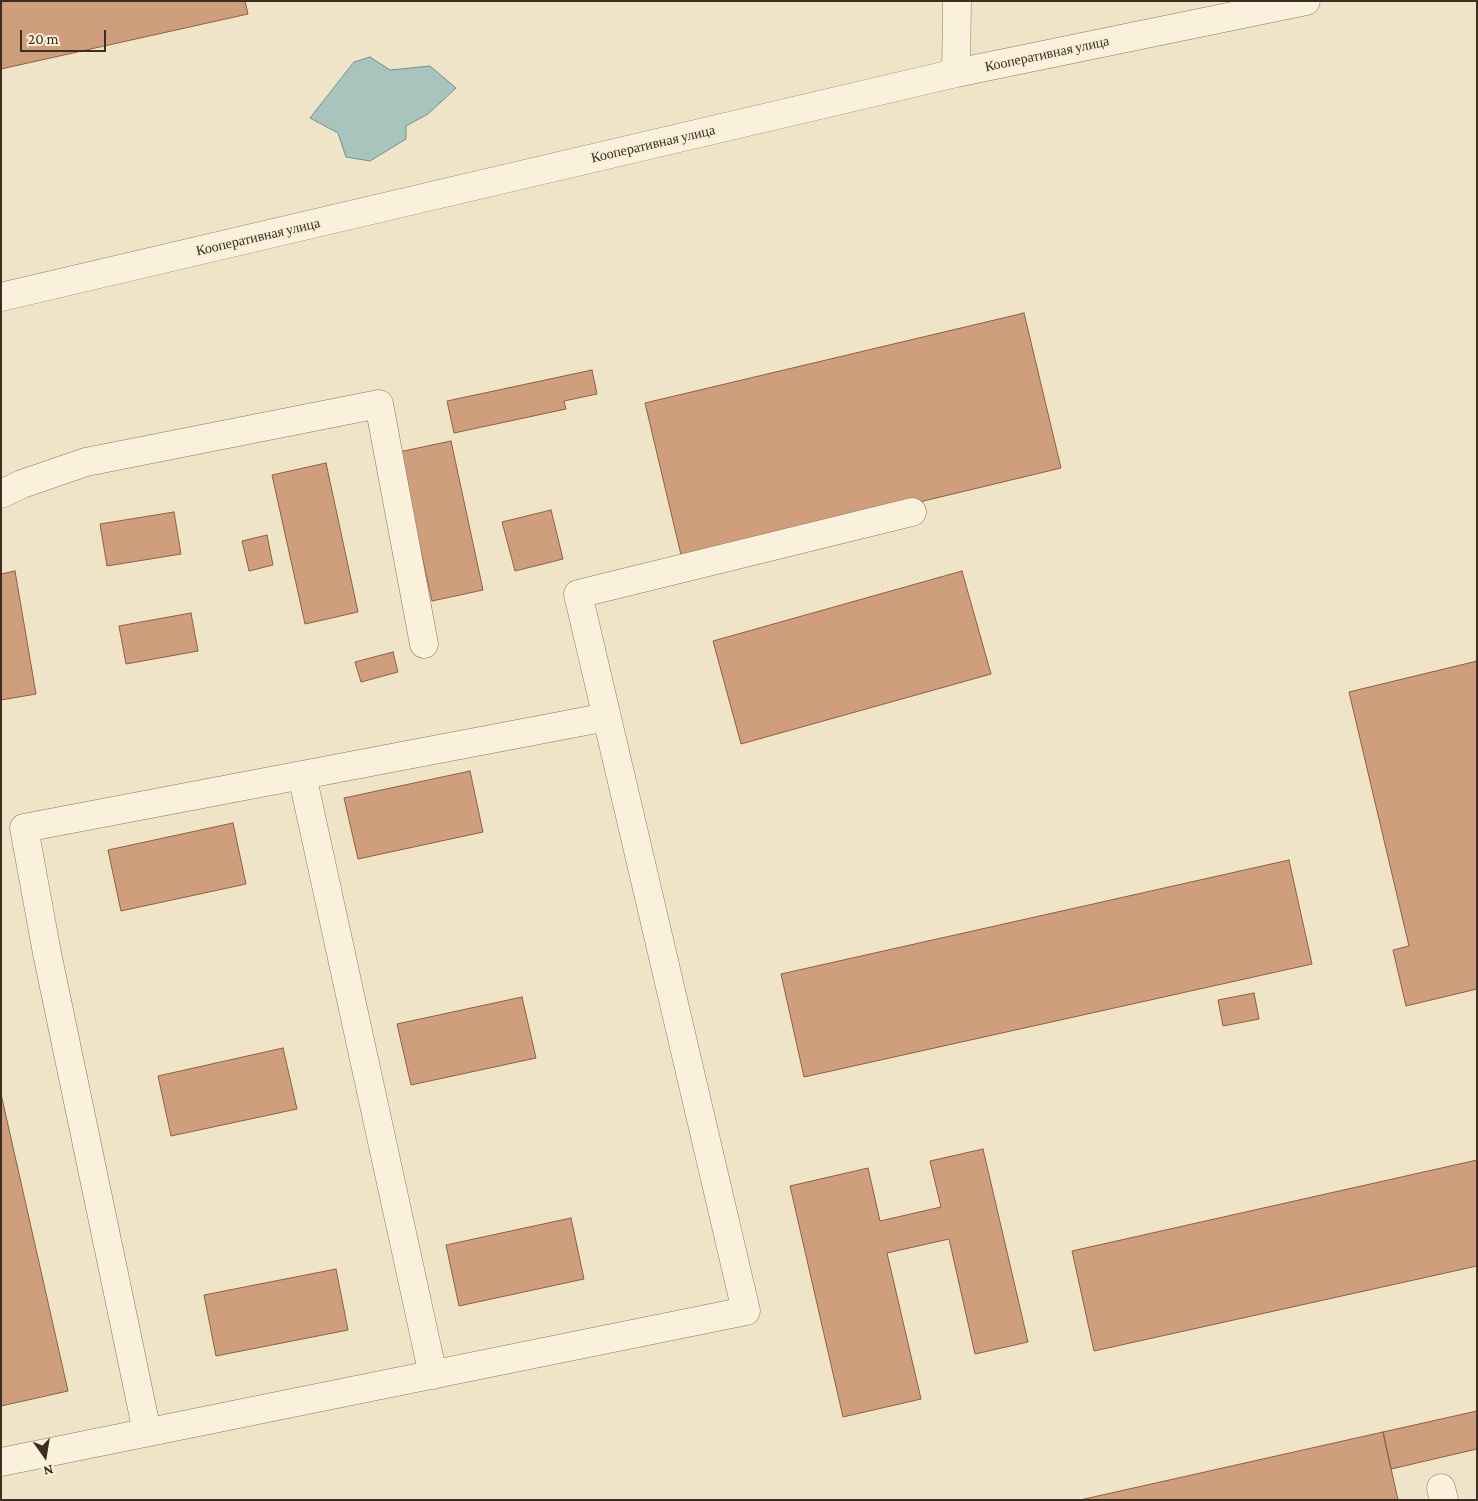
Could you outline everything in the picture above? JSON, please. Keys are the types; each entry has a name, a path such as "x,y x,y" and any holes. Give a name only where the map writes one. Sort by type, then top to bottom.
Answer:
{"street":[{"path":"956,73 957,1"},
{"name":"Кооперативная улица","path":"1,297 956,73 1306,1"},
{"path":"1,494 22,484 86,462 379,404 424,644"},
{"path":"1,1462 746,1311 578,594 912,512"},
{"path":"147,1432 24,828 607,717"},
{"path":"302,775 433,1375"}],"water":[{"path":"370,57 390,70 430,66 456,88 428,114 406,126 406,139 370,161 346,157 338,133 310,118 354,62"}],"building":[{"path":"245,1 248,14 1,69 1,2"},
{"path":"1024,313 1061,468 682,559 645,403"},
{"path":"592,370 597,394 564,401 566,409 454,433 447,401"},
{"path":"451,441 483,590 432,601 399,452"},
{"path":"326,463 358,612 305,624 272,475"},
{"path":"551,510 563,559 515,571 502,522"},
{"path":"174,512 181,554 107,566 100,524"},
{"path":"267,535 273,565 249,571 242,541"},
{"path":"15,571 36,694 1,700 1,574"},
{"path":"962,571 991,674 741,744 713,641"},
{"path":"191,613 198,651 126,664 119,626"},
{"path":"393,652 398,672 361,682 355,662"},
{"path":"1477,661 1477,989 1406,1006 1393,950 1409,946 1349,692"},
{"path":"470,771 483,832 358,859 344,798"},
{"path":"233,823 246,884 121,911 108,850"},
{"path":"1289,860 1312,964 804,1077 781,974"},
{"path":"1254,993 1259,1019 1223,1026 1218,1000"},
{"path":"522,997 536,1058 411,1085 397,1024"},
{"path":"283,1048 297,1109 171,1136 158,1076"},
{"path":"1,1094 68,1391 1,1406"},
{"path":"983,1149 1028,1342 975,1354 949,1239 887,1253 921,1399 843,1417 790,1186 868,1168 880,1221 941,1207 930,1161"},
{"path":"1477,1160 1477,1266 1094,1351 1072,1251"},
{"path":"571,1218 584,1279 459,1306 446,1245"},
{"path":"336,1269 348,1330 216,1356 204,1295"},
{"path":"1477,1411 1477,1449 1391,1469 1383,1432"},
{"path":"1383,1432 1398,1500 1080,1500"}]}
